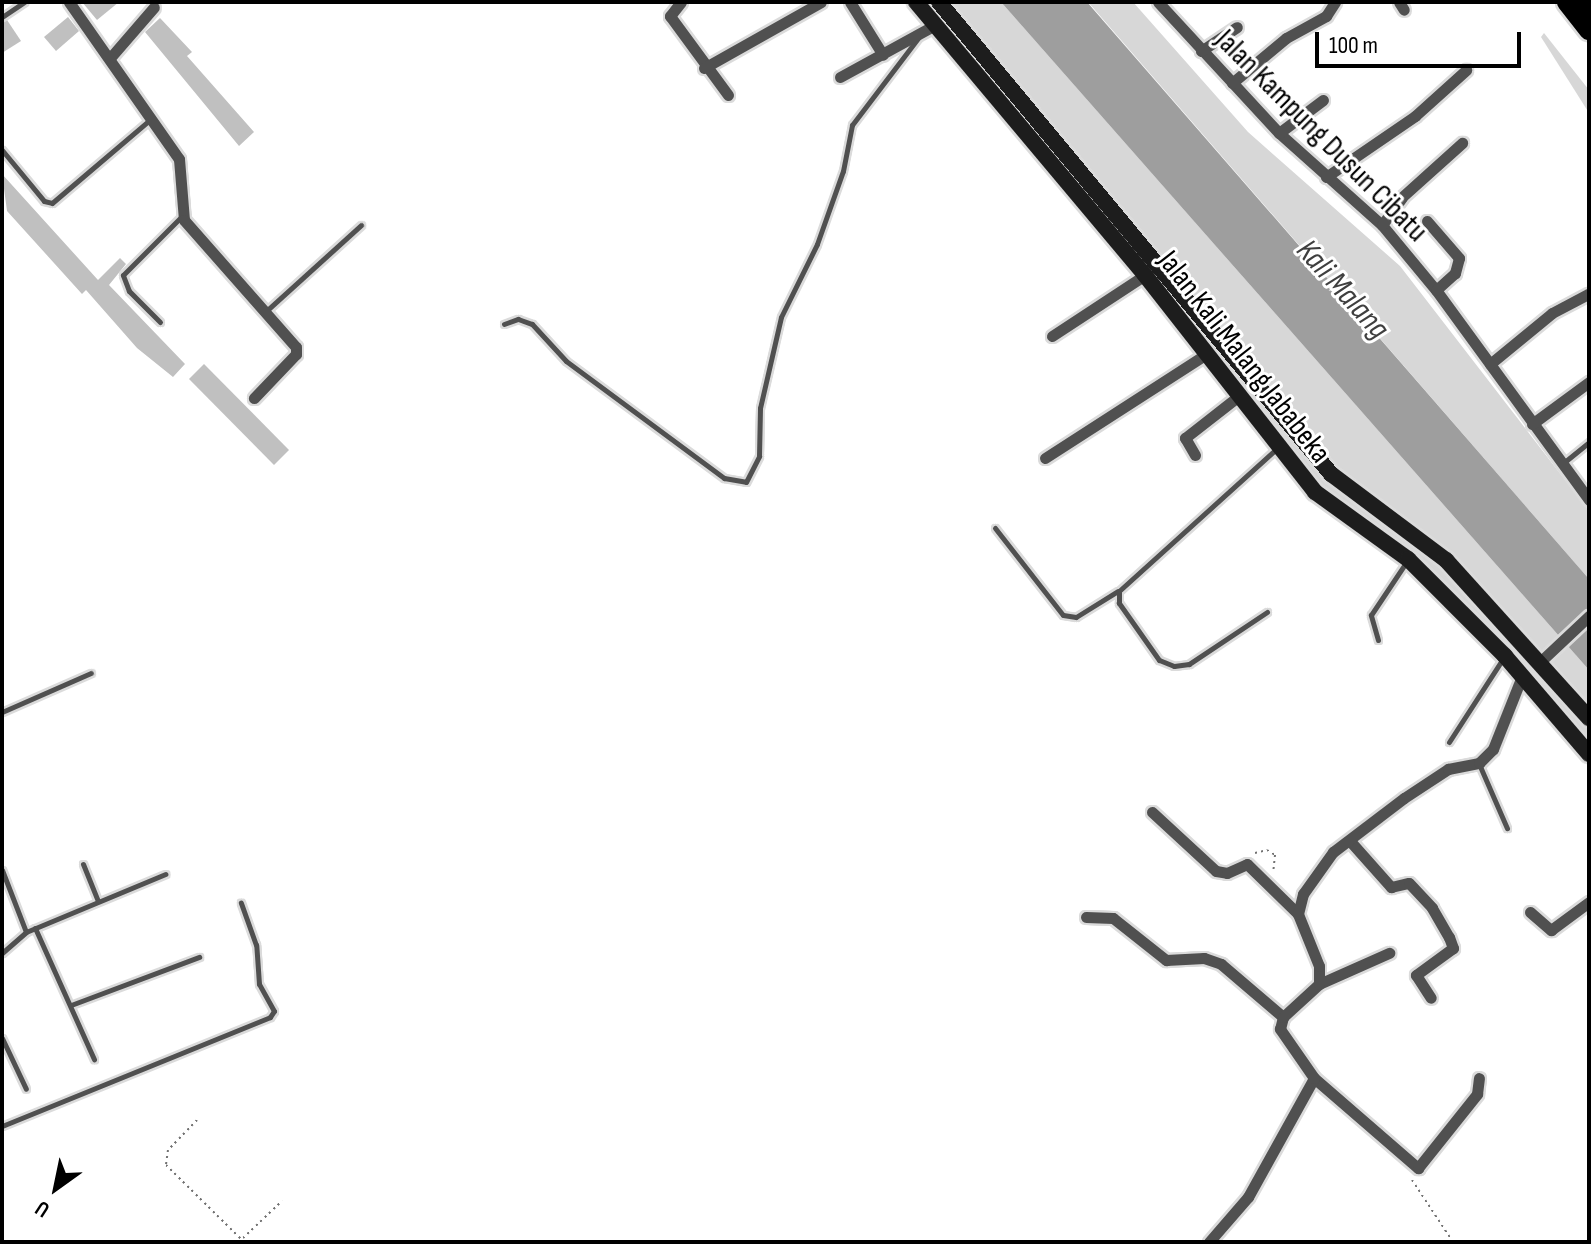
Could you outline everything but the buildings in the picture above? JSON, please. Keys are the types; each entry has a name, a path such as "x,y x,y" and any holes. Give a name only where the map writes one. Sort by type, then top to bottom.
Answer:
{"highway":[{"path":"1567,2 1589,30"}],"main road":[{"name":"Jalan Kali Malang Jababeka","path":"916,2 928,29 1145,275 1208,353 1277,448 1315,492 1408,559 1505,656 1589,754"},
{"name":"Jalan Kali Malang Jababeka","path":"939,2 1331,474 1446,560 1541,661 1589,718"},
{"path":"1277,448 1297,433"}],"street":[{"path":"69,2 179,159 182,216 297,352 254,398"},
{"path":"681,2 670,16 704,68 728,95"},
{"path":"704,68 821,2"},
{"path":"850,2 883,55"},
{"name":"Jalan Kampung Dusun Cibatu","path":"1158,2 1279,133 1382,225 1436,290 1589,500"},
{"path":"1232,83 1286,38 1326,16 1335,2"},
{"path":"110,58 154,7"},
{"path":"1201,51 1237,27"},
{"path":"840,77 928,29"},
{"path":"1326,177 1415,116 1466,70"},
{"path":"1279,133 1323,100"},
{"path":"1382,225 1402,197 1462,143"},
{"path":"1427,221 1459,258 1455,273 1436,290"},
{"path":"1052,336 1145,275"},
{"path":"1490,364 1552,313 1588,294"},
{"path":"1045,458 1208,353"},
{"path":"1532,424 1589,382"},
{"path":"1195,455 1185,438 1240,395"},
{"path":"1541,661 1589,616"},
{"path":"1298,914 1317,870 1350,841 1448,769 1479,763 1493,749 1522,676"},
{"path":"1152,812 1216,871 1227,873 1247,864 1298,914 1319,966 1319,984"},
{"path":"1350,841 1391,887 1409,883 1432,908 1449,937 1453,948 1416,975 1431,998"},
{"path":"1530,912 1551,930 1589,902"},
{"path":"1086,917 1113,918 1166,960 1204,958 1221,964 1283,1017"},
{"path":"1389,953 1319,984 1283,1017 1282,1034 1314,1078 1418,1168 1477,1094 1479,1078"},
{"path":"1209,1242 1248,1197 1314,1078"}],"lane":[{"path":"2,17 24,2"},
{"path":"504,324 518,319 532,324 566,361 724,478 746,482 759,456 760,408 781,317 817,244 843,171 852,125 928,29"},
{"path":"2,150 44,201 52,203 152,118"},
{"path":"160,322 129,291 123,275 182,216"},
{"path":"263,313 361,225"},
{"path":"1561,465 1589,442"},
{"path":"995,528 1063,615 1076,617 1119,591 1277,448"},
{"path":"1378,640 1371,615 1408,559"},
{"path":"1119,591 1119,603 1159,660 1174,666 1189,664 1267,612"},
{"path":"1449,742 1505,656"},
{"path":"2,712 91,673"},
{"path":"1479,763 1507,828"},
{"path":"83,864 98,901"},
{"path":"2,870 5,888 26,932"},
{"path":"2,953 26,932 165,874"},
{"path":"2,1126 270,1017 274,1011 259,984 256,945 241,903"},
{"path":"35,928 94,1059"},
{"path":"71,1005 199,957"},
{"path":"2,1038 26,1089"}],"path":[{"path":"1247,864 1261,850 1275,855 1276,869 1261,877"},
{"path":"197,1120 168,1150 166,1165 243,1240 282,1201"},
{"path":"1418,1168 1412,1180 1416,1192 1453,1242"}],"shaded area":[{"path":"916,2 1001,2 1589,670 1589,754 1408,559 1315,492"},
{"path":"1001,2 1087,2 1589,579 1589,670"},
{"path":"1088,2 1133,2 1248,132 1400,266 1589,511 1589,579"},
{"path":"1544,33 1589,90 1589,113 1541,37"}],"water label":[{"name":"Kali Malang","path":"1342,290"}]}
